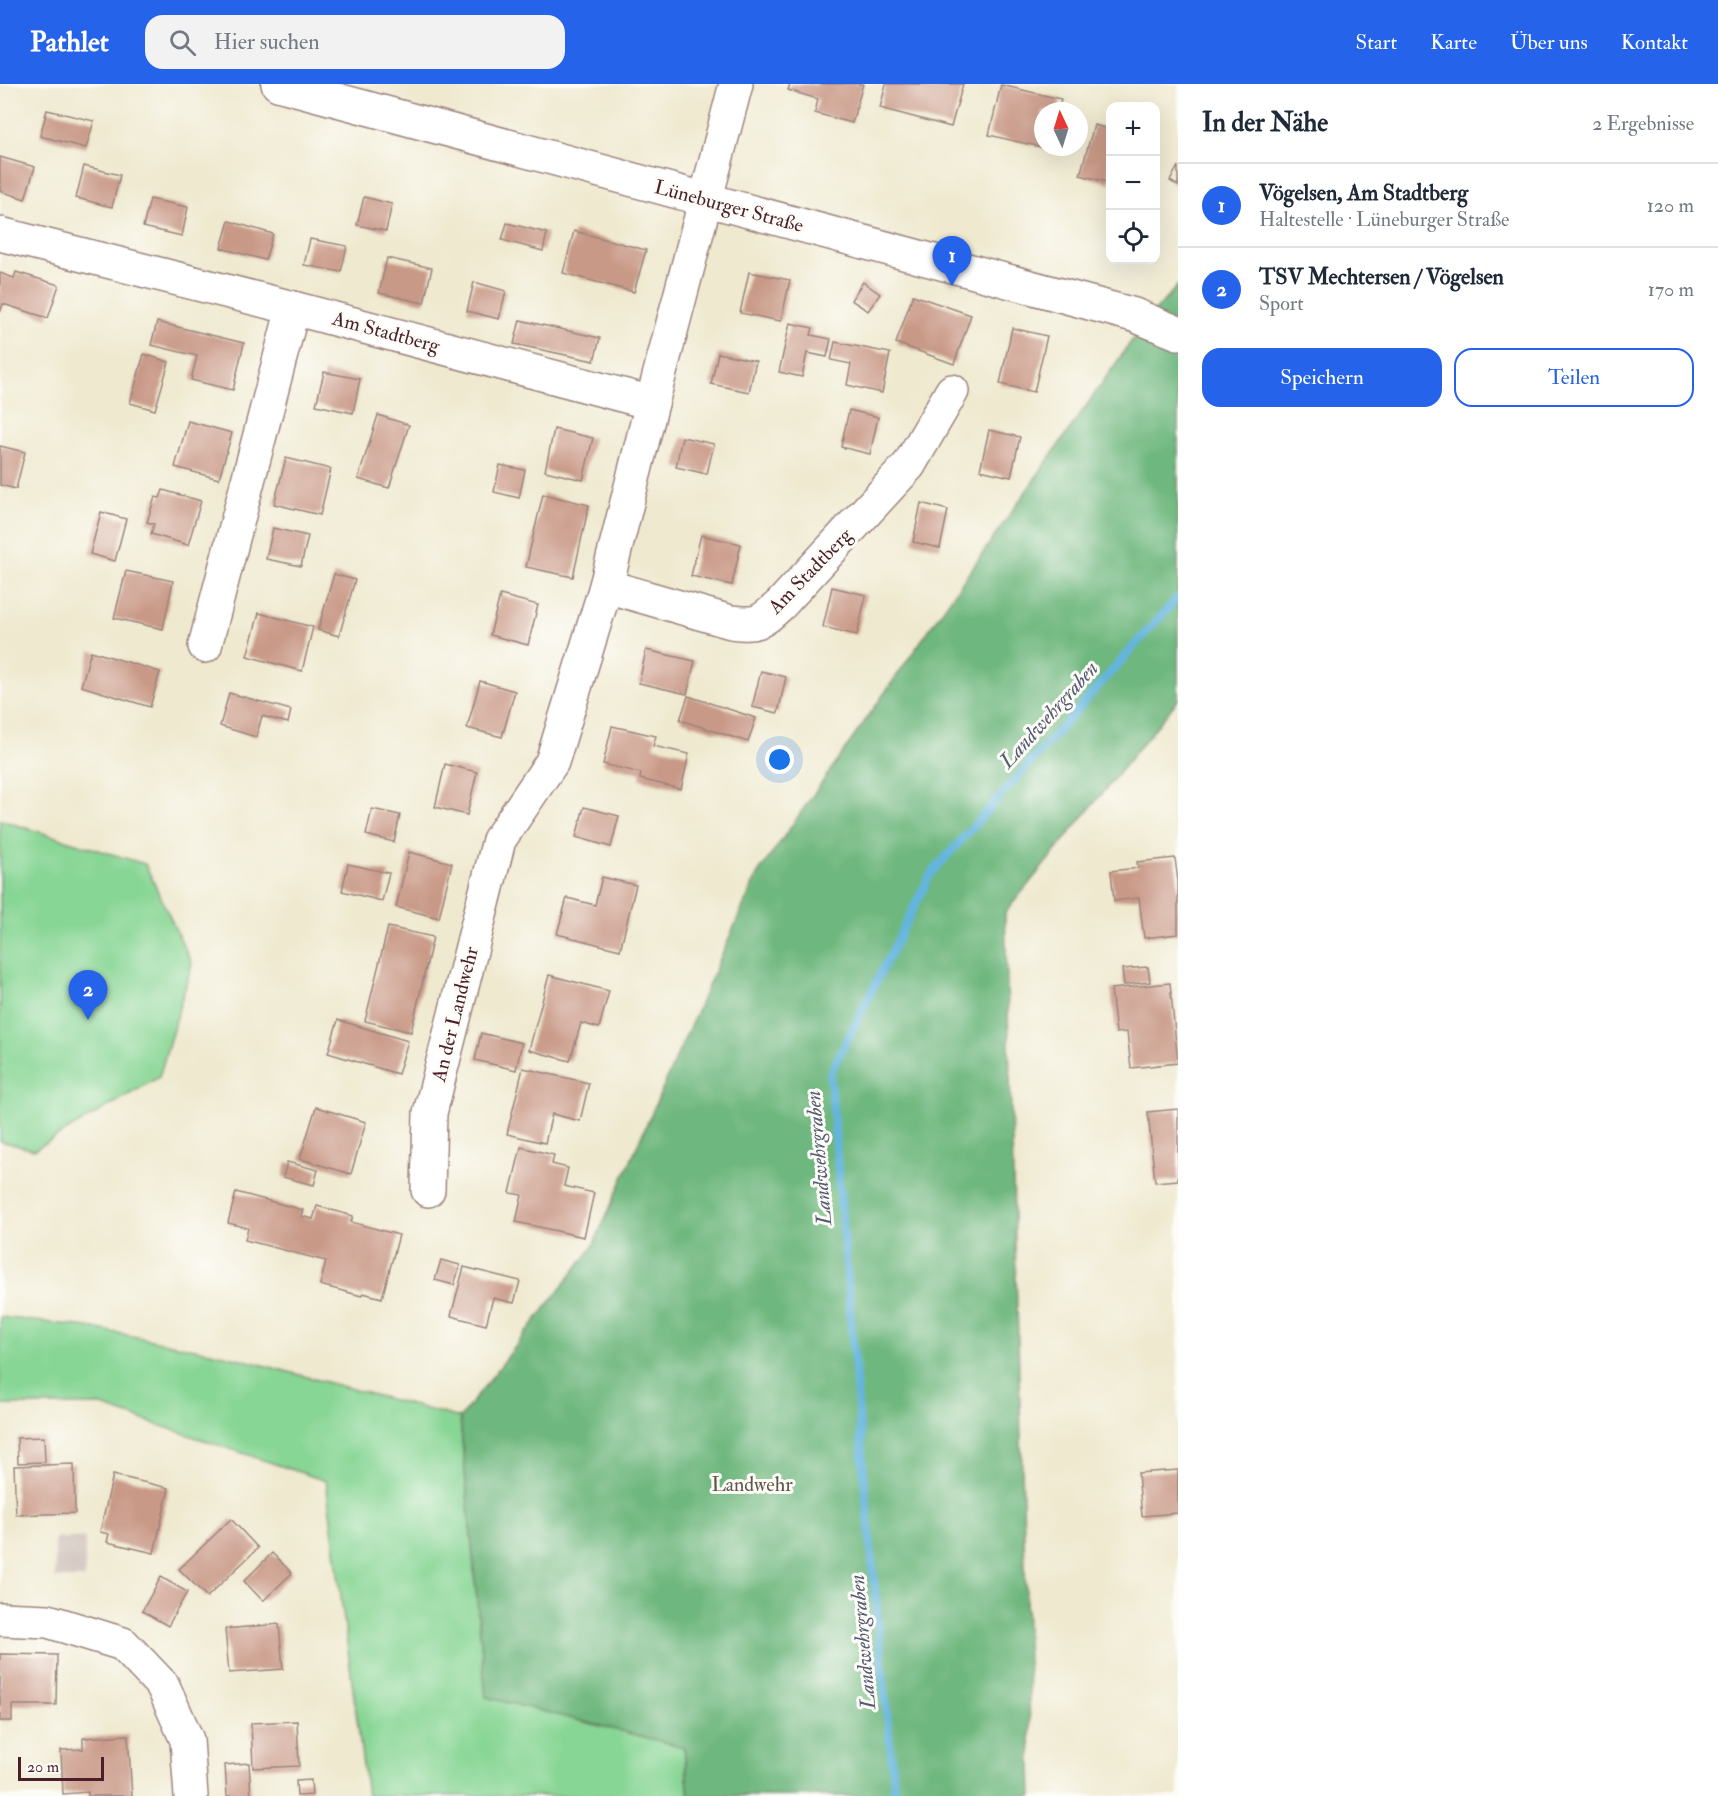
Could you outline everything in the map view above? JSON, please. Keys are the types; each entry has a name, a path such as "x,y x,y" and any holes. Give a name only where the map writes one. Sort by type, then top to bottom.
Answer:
{"street":[{"name":"Lüneburger Straße","path":"278,84 1134,315 1178,333"},
{"path":"606,586 736,84"},
{"name":"Am Stadtberg","path":"0,234 293,308 652,403"},
{"path":"205,646 293,308"},
{"name":"Am Stadtberg","path":"606,586 731,622 752,624 765,619 909,465 952,392"},
{"name":"An der Landwehr","path":"428,1190 430,1113 499,840 552,762 606,586"},
{"path":"0,1619 48,1622 123,1644 163,1686 187,1740 191,1796"}],"shaded area":[{"path":"55,1538 85,1538 85,1578 55,1578"}],"green space":[{"name":"Landwehr","path":"1178,285 1178,700 1005,913 1032,1796 689,1796 684,1747 486,1697 460,1418 592,1248 757,875 1142,326"},
{"path":"0,820 145,864 192,964 159,1077 34,1150 0,1141"},
{"path":"0,1317 88,1327 229,1356 460,1418 486,1697 684,1747 689,1796 367,1796 326,1481 99,1405 0,1405"}],"building":[{"path":"790,84 863,84 852,123 815,113 818,99 788,90"},
{"path":"886,84 963,84 951,127 880,108"},
{"path":"1001,85 1061,99 1060,102 1034,102 1034,146 989,135"},
{"path":"47,110 94,121 86,148 40,136"},
{"path":"1094,125 1106,128 1106,182 1080,175 1085,156 1088,156 1088,146"},
{"path":"0,157 35,167 25,199 0,191"},
{"path":"84,166 120,175 112,207 76,198"},
{"path":"1178,166 1178,186 1170,181"},
{"path":"364,197 392,204 386,231 357,225"},
{"path":"150,199 188,207 182,236 143,227"},
{"path":"229,221 273,234 265,260 221,248"},
{"path":"507,223 547,233 543,251 502,240"},
{"path":"574,231 646,250 634,292 563,273"},
{"path":"310,239 347,246 341,272 304,265"},
{"path":"387,258 432,268 424,303 379,293"},
{"path":"16,272 59,285 48,318 3,304 0,313 0,273 14,278"},
{"path":"749,272 790,280 781,321 740,313"},
{"path":"474,282 506,291 499,319 467,311"},
{"path":"863,282 880,294 868,311 851,300"},
{"path":"913,295 971,315 954,364 896,343"},
{"path":"520,320 600,338 594,361 514,344"},
{"path":"157,322 244,343 233,390 191,380 197,356 151,345"},
{"path":"790,323 813,328 811,335 831,339 827,357 807,353 802,377 779,372"},
{"path":"1012,328 1047,336 1034,392 1000,384"},
{"path":"835,342 890,353 882,393 847,385 851,364 831,360"},
{"path":"718,353 756,361 749,392 711,384"},
{"path":"144,354 169,362 155,410 130,403"},
{"path":"324,372 360,379 353,413 316,405"},
{"path":"849,410 878,417 870,454 841,447"},
{"path":"378,415 409,425 389,488 358,479"},
{"path":"188,421 232,433 219,479 175,467"},
{"path":"554,429 593,438 583,480 545,471"},
{"path":"989,430 1020,437 1011,477 980,470"},
{"path":"682,437 714,444 707,474 676,467"},
{"path":"0,446 25,452 16,489 0,485"},
{"path":"286,458 331,469 320,515 274,504"},
{"path":"500,465 525,470 519,498 494,492"},
{"path":"163,490 201,501 188,545 151,534 154,524 147,522 155,497 160,498"},
{"path":"543,494 589,505 573,577 526,567"},
{"path":"921,503 948,510 940,548 913,542"},
{"path":"101,512 126,519 115,561 90,554"},
{"path":"273,528 308,536 301,566 266,559"},
{"path":"701,535 741,544 732,585 691,576"},
{"path":"126,571 173,581 163,629 114,618"},
{"path":"334,574 355,580 339,636 318,630"},
{"path":"832,587 866,595 857,635 823,627"},
{"path":"500,595 538,605 528,645 490,635"},
{"path":"259,613 313,627 302,671 247,656"},
{"path":"646,650 695,661 687,694 639,683"},
{"path":"91,651 160,672 150,707 81,686"},
{"path":"761,671 786,677 778,713 752,707"},
{"path":"480,681 515,691 502,737 467,728"},
{"path":"229,693 291,710 288,723 262,716 256,737 220,726"},
{"path":"688,696 756,718 748,742 680,720"},
{"path":"612,726 656,736 653,746 689,754 681,789 640,779 641,773 603,764"},
{"path":"445,764 477,772 467,815 435,807"},
{"path":"584,807 619,816 611,847 576,837"},
{"path":"372,809 400,815 394,842 366,835"},
{"path":"409,852 452,863 439,918 396,907"},
{"path":"1175,858 1178,882 1178,934 1144,938 1139,898 1114,901 1111,871 1138,868 1137,862"},
{"path":"348,864 389,873 382,901 342,891"},
{"path":"602,877 636,885 620,950 557,934 567,898 595,905"},
{"path":"388,927 433,937 411,1032 365,1021"},
{"path":"1148,967 1150,982 1124,985 1122,969"},
{"path":"549,975 609,991 599,1028 581,1023 570,1061 529,1050"},
{"path":"1170,983 1178,1063 1131,1068 1127,1032 1116,1033 1111,989"},
{"path":"338,1020 408,1041 398,1074 328,1053"},
{"path":"481,1033 522,1043 516,1070 475,1060"},
{"path":"523,1068 589,1083 580,1121 552,1114 545,1143 507,1134"},
{"path":"316,1107 366,1122 351,1174 300,1159"},
{"path":"1178,1109 1178,1180 1155,1182 1148,1112"},
{"path":"521,1147 554,1155 552,1164 568,1168 564,1186 594,1193 584,1237 516,1222 522,1195 510,1193"},
{"path":"287,1162 318,1170 314,1185 283,1177"},
{"path":"236,1192 303,1210 301,1216 313,1219 317,1206 353,1216 351,1222 399,1235 382,1298 363,1293 362,1296 320,1285 326,1261 245,1240 248,1228 228,1223"},
{"path":"441,1260 460,1265 454,1285 435,1280"},
{"path":"464,1267 520,1281 514,1303 493,1298 486,1325 451,1316"},
{"path":"44,1437 45,1462 18,1463 17,1438"},
{"path":"74,1464 75,1513 16,1515 14,1466"},
{"path":"1178,1470 1178,1513 1142,1516 1138,1473"},
{"path":"113,1475 169,1488 154,1553 107,1542 109,1534 100,1532"},
{"path":"231,1519 258,1548 207,1597 179,1569"},
{"path":"272,1553 292,1573 263,1601 244,1581"},
{"path":"161,1577 187,1592 168,1626 142,1611"},
{"path":"279,1624 283,1669 229,1673 225,1629"},
{"path":"0,1654 57,1655 56,1705 12,1705 12,1721 0,1721"},
{"path":"297,1721 299,1766 253,1768 251,1723"},
{"path":"128,1735 132,1796 88,1796 88,1792 63,1794 61,1750 83,1749 83,1738"},
{"path":"249,1763 251,1796 227,1796 225,1765"},
{"path":"311,1780 312,1795 297,1796 296,1781"}],"waterway":[{"name":"Landwehrgraben","path":"895,1796 864,1476 830,1074 930,875 1178,597"}],"place":[{"name":"Vögelsen, Am Stadtberg","path":"952,286"},
{"name":"TSV Mechtersen / Vögelsen","path":"88,1020"}]}
